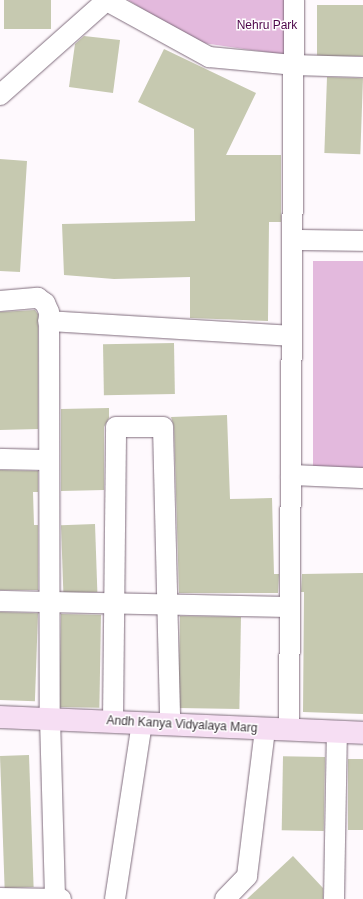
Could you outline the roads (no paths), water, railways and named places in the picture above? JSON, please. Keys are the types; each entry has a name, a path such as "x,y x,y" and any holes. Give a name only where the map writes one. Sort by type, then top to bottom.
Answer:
{"street":[{"path":"289,730 294,0"},
{"path":"0,95 105,1 208,57 293,65 363,67"},
{"path":"293,240 363,241"},
{"path":"0,301 38,298 45,303 48,321 50,718 50,898 0,898"},
{"path":"48,321 292,336"},
{"path":"113,721 112,602 116,427 163,427 170,724"},
{"path":"0,459 48,460"},
{"path":"291,475 363,478"},
{"path":"0,601 167,603 290,607"},
{"name":"Andh Kanya Vidyalaya Marg","path":"0,717 50,718 363,733"},
{"path":"115,899 142,723"},
{"path":"226,899 247,876 265,729"},
{"path":"334,899 337,732"}],"park label":[{"name":"Nehru Park","path":"267,26"}]}
